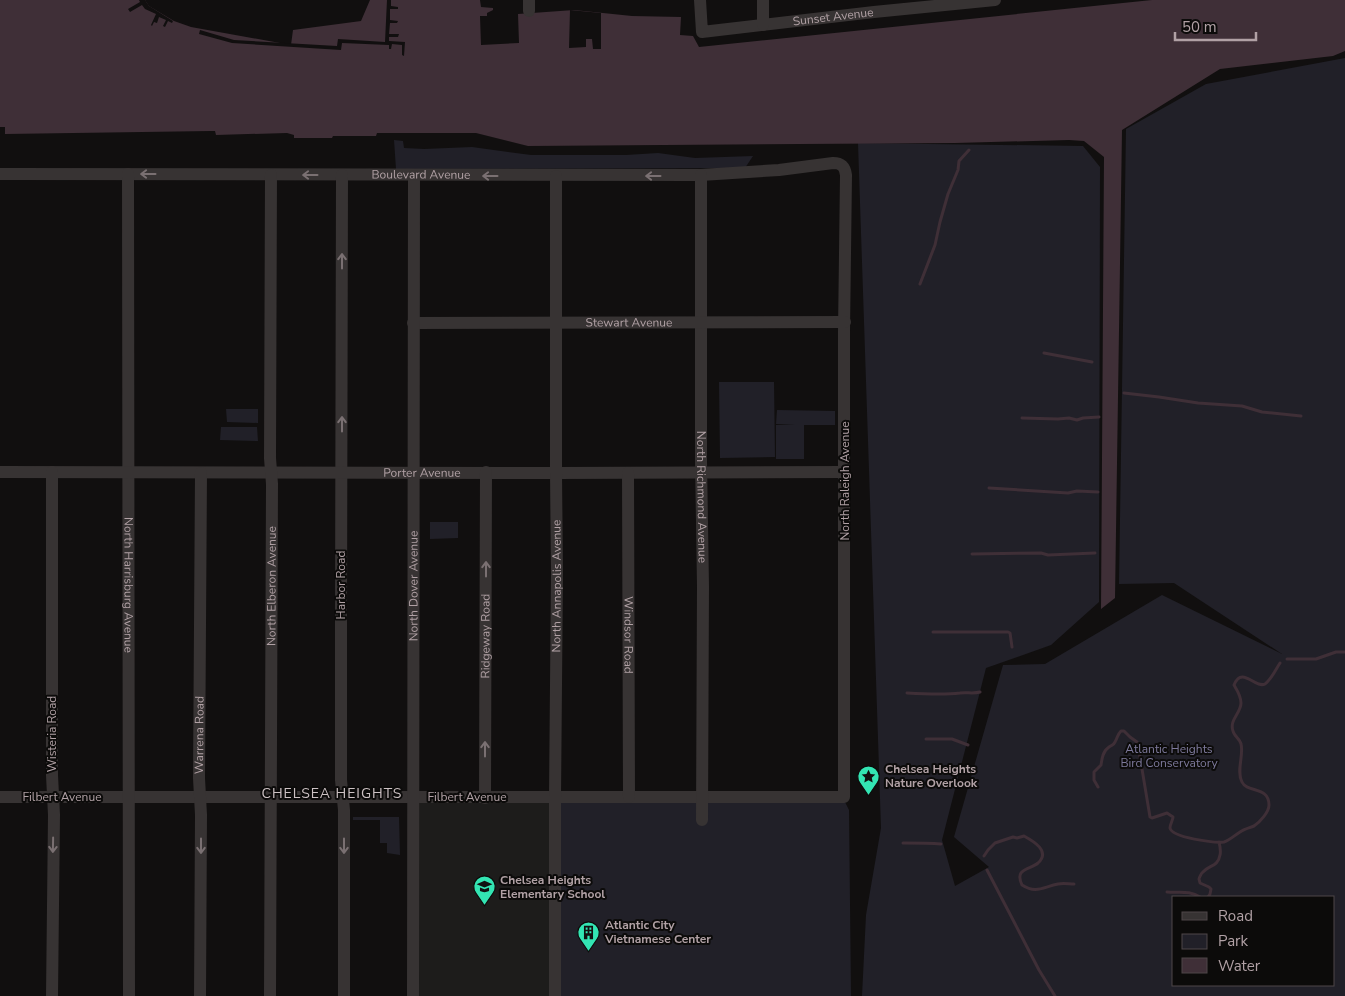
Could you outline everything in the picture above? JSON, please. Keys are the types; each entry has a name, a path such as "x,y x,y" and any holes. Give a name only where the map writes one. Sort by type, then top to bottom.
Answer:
{"street":[{"name":"Sunset Avenue","path":"700,0 702,32 763,25 874,6 995,0"},
{"path":"763,0 763,25"},
{"name":"Boulevard Avenue","path":"0,174 701,175 779,170 828,163 842,165"},
{"name":"North Raleigh Avenue","path":"842,165 846,175 844,322 844,797"},
{"name":"North Harrisburg Avenue","path":"128,174 129,996"},
{"name":"North Elberon Avenue","path":"270,996 271,175"},
{"name":"Harbor Road","path":"342,175 341,780 343,797 344,996"},
{"name":"North Richmond Avenue","path":"701,175 702,820"},
{"name":"North Dover Avenue","path":"413,996 414,176"},
{"name":"North Annapolis Avenue","path":"555,996 556,176"},
{"name":"Stewart Avenue","path":"413,323 844,322"},
{"name":"Porter Avenue","path":"0,472 844,472"},
{"name":"Wisteria Road","path":"52,472 52,797 54,815 52,996"},
{"name":"Warrena Road","path":"200,996 201,472"},
{"name":"Ridgeway Road","path":"485,798 486,472"},
{"name":"Windsor Road","path":"628,473 628,797"},
{"name":"Filbert Avenue","path":"0,796 844,797"}],"shaded area":[{"name":"Chelsea Heights Elementary School","path":"413,797 555,797 555,996 413,996"}],"green space":[{"name":"Atlantic Heights Bird Conservatory","path":"1345,58 1345,996 862,996 866,915 881,828 858,143 1083,146 1100,167 1099,602 1051,645 986,668 942,840 955,886 989,867 954,837 1003,665 1045,664 1162,595 1282,654 1174,583 1119,584 1126,129 1206,84"},
{"path":"394,140 403,141 404,148 472,147 531,155 658,153 695,158 753,156 745,168 396,169"},
{"path":"719,382 774,382 775,457 720,458"},
{"path":"226,409 258,409 258,423 227,422"},
{"path":"777,410 835,411 835,425 804,425 804,459 776,459 776,425 795,425 776,424"},
{"path":"221,427 257,427 258,441 220,440"},
{"path":"430,522 458,522 458,538 430,539"},
{"path":"555,797 844,800 849,810 851,996 555,996"},
{"path":"353,817 399,817 400,855 387,853 387,843 380,843 380,820 353,820"}],"water":[{"path":"0,0 145,0 149,6 174,21 191,27 291,45 293,30 361,21 370,0 480,0 481,7 493,8 493,10 487,13 487,16 480,16 481,45 519,43 518,14 574,10 632,16 681,17 680,35 693,36 699,47 1152,0 1345,0 1345,51 1333,56 1220,69 1122,130 1115,598 1101,609 1104,157 1084,141 528,146 476,133 377,133 376,136 333,136 332,138 294,138 294,135 287,133 216,135 215,131 5,134 5,127 0,127"}],"pier":[{"path":"139,0 145,0 149,6 173,21 172,23 168,21 165,27 163,26 166,20 159,17 157,23 154,22 152,26 156,14 145,9 142,5 130,12 128,9 140,2"},
{"path":"387,0 391,0 391,6 398,7 398,9 390,9 390,20 398,21 397,23 390,23 389,34 399,34 398,37 389,37 389,41 405,42 404,56 402,55 402,45 392,44 391,49 389,49 389,45 342,43 341,50 232,43 199,34 200,30 234,40 337,46 338,39 385,42"},
{"path":"570,10 601,13 601,49 593,49 592,39 586,39 586,47 569,48"}],"waterway":[{"path":"920,284 935,245 940,222 948,194 958,170 959,161 969,150"},
{"path":"1044,353 1092,362"},
{"path":"1124,393 1198,403 1242,406 1262,412 1301,416"},
{"path":"1022,418 1069,418 1077,420 1099,417"},
{"path":"989,488 1068,493 1077,491 1098,492"},
{"path":"972,554 1041,553 1048,555 1095,553"},
{"path":"933,632 1008,632 1010,633 1012,647"},
{"path":"1287,659 1316,659 1336,652 1345,652"},
{"path":"1098,787 1094,780 1094,772 1101,765 1105,751 1114,744 1121,731 1124,731 1138,745 1150,817 1167,813 1173,817 1170,828 1173,832 1178,835 1212,842 1224,842 1243,830 1254,826 1264,817 1269,805 1268,799 1262,792 1248,788 1240,778 1242,748 1232,727 1241,703 1240,696 1234,685 1237,679 1241,677 1261,685 1265,684 1280,663"},
{"path":"907,693 980,692"},
{"path":"926,739 952,739 968,745"},
{"path":"984,856 995,843 1013,837 1024,836 1039,847 1043,854 1042,859 1038,863 1021,872 1020,879 1022,885 1031,889 1040,889 1060,884 1074,884"},
{"path":"1209,896 1211,889 1200,883 1199,879 1203,872 1219,859 1219,842"},
{"path":"903,843 941,844"},
{"path":"987,870 1039,970 1055,996"},
{"path":"1167,892 1188,893 1198,896"}],"place":[{"name":"Chelsea Heights Nature Overlook","path":"869,795"},
{"name":"Chelsea Heights Elementary School","path":"484,906"},
{"name":"Atlantic City Vietnamese Center","path":"589,951"}],"district":[{"name":"CHELSEA HEIGHTS","path":"332,793"}]}
